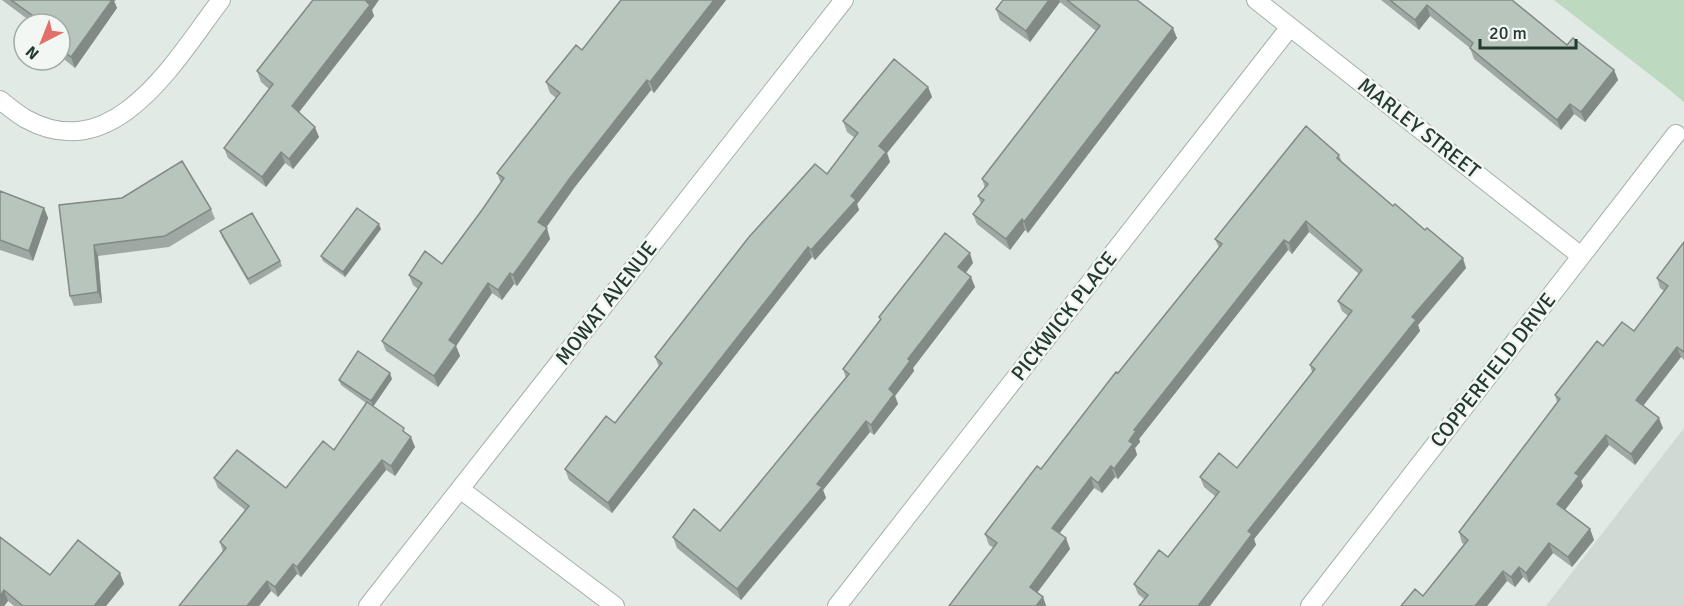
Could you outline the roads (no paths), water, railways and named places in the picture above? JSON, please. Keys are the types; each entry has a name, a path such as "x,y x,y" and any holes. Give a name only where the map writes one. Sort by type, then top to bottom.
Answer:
{"street":[{"path":"0,100 26,119 64,132 98,128 125,114 152,89 221,0"},
{"name":"MOWAT AVENUE","path":"368,606 844,0"},
{"name":"MARLEY STREET","path":"1256,0 1581,256"},
{"name":"PICKWICK PLACE","path":"837,606 1290,27"},
{"name":"COPPERFIELD DRIVE","path":"1310,606 1676,134"},
{"path":"460,489 615,606"}]}
